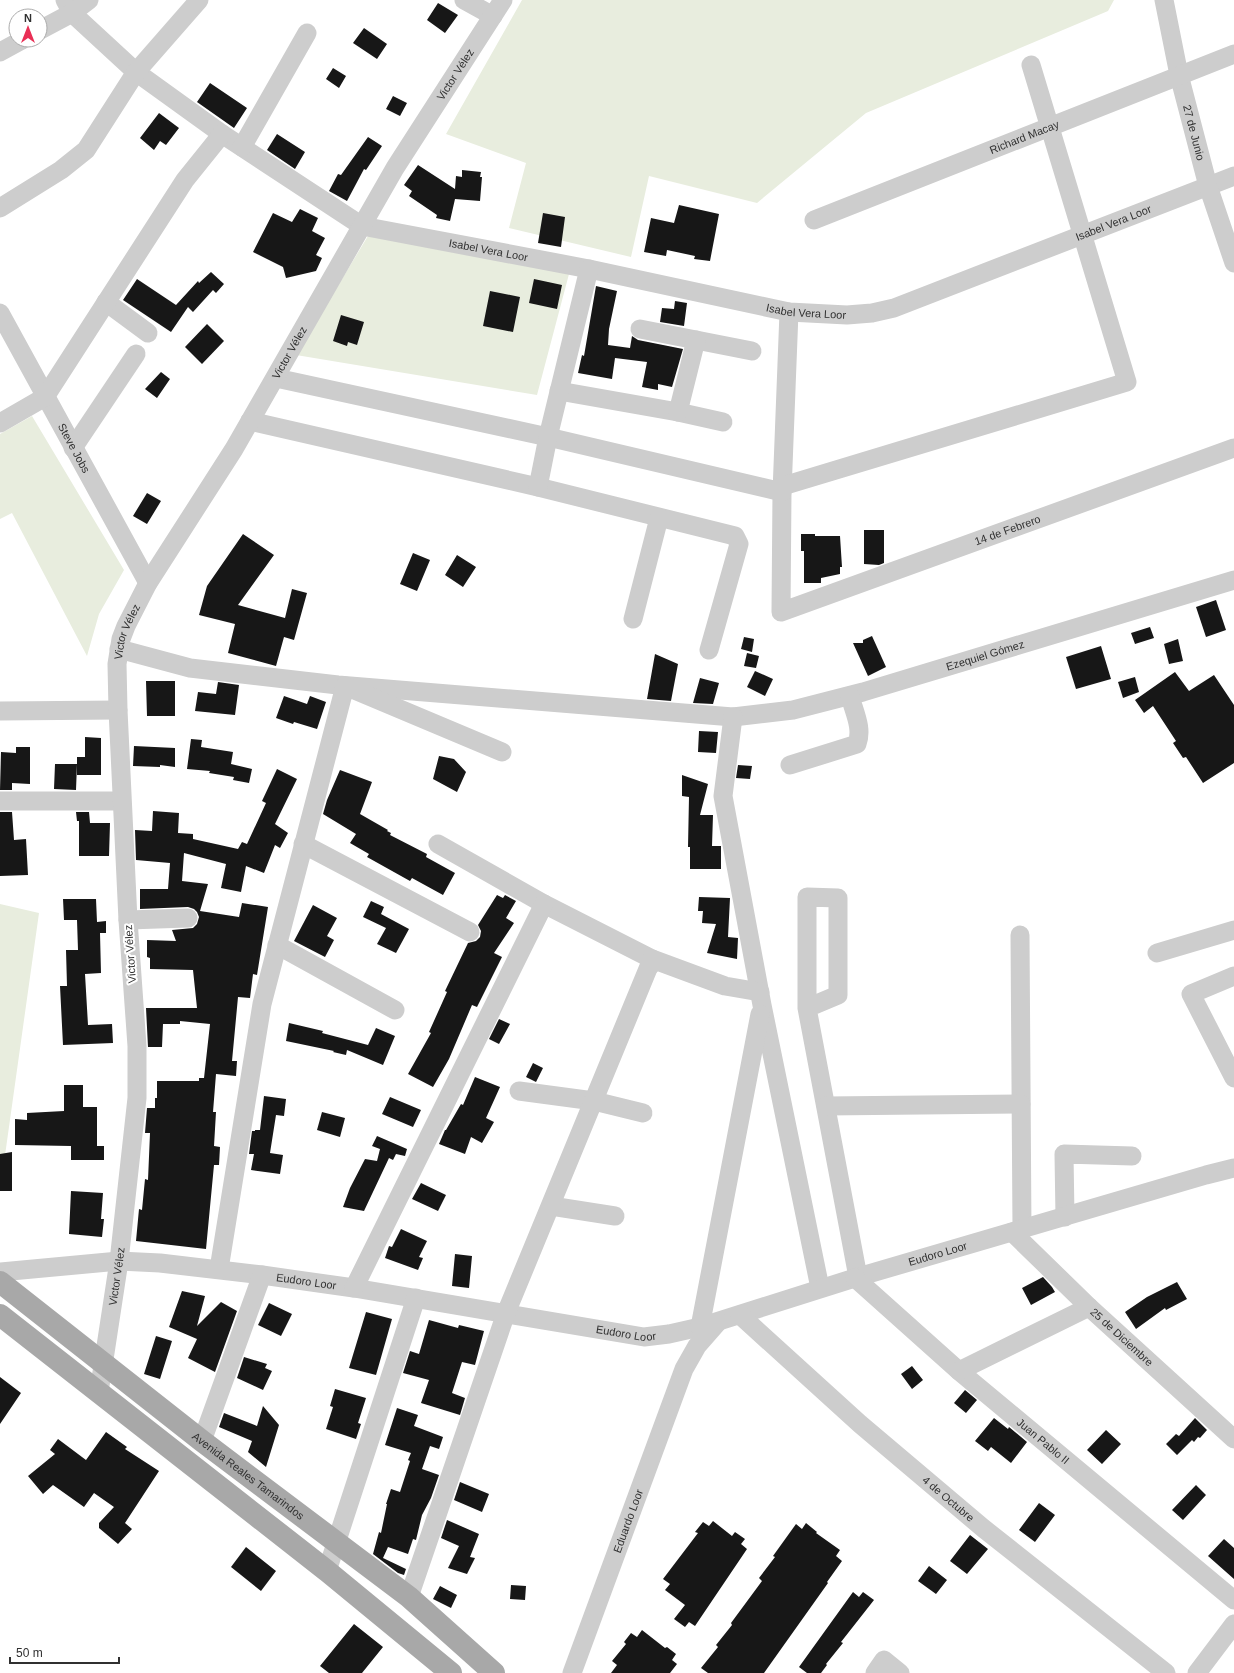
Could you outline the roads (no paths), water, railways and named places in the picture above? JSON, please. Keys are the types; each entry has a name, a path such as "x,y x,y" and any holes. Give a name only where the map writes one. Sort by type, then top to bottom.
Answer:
{"main road":[{"name":"Avenida Reales Tamarindos","path":"0,1282 202,1441 409,1597 494,1673"},
{"path":"0,1315 327,1571 451,1673"}],"street":[{"path":"48,23 68,7 89,0"},
{"path":"0,208 61,170 86,150 136,72 199,0"},
{"path":"464,0 493,16"},
{"name":"Victor Vélez","path":"99,1392 119,1261 138,1078 121,800 117,664 119,649 126,626 148,583 276,378 410,144 503,0"},
{"name":"27 de Junio","path":"1164,0 1179,75 1208,186 1234,263"},
{"path":"68,7 136,72 222,134 362,226"},
{"path":"242,147 307,33"},
{"name":"Richard Macay","path":"814,220 1234,54"},
{"path":"276,378 783,489 1127,382 1031,66"},
{"path":"0,423 46,397 185,180 222,134"},
{"name":"Isabel Vera Loor","path":"362,226 589,269 789,312 848,315 872,313 894,308 1234,176"},
{"path":"538,487 548,437 589,269"},
{"path":"106,302 148,333"},
{"path":"783,489 789,312"},
{"name":"Steve Jobs","path":"0,313 148,583"},
{"path":"640,329 752,351"},
{"path":"678,412 696,340"},
{"path":"73,448 136,354"},
{"path":"559,391 678,412 724,422"},
{"path":"250,421 538,487 735,536 738,539 739,544 710,650"},
{"name":"14 de Febrero","path":"783,489 781,612 1234,448"},
{"path":"633,619 659,518"},
{"name":"Ezequiel Gómez","path":"345,686 733,717 793,710 850,696 1234,580"},
{"path":"119,649 190,668 345,686 502,752"},
{"path":"219,1269 262,1004 345,686"},
{"path":"790,764 857,744 860,735 859,727 850,696"},
{"path":"0,711 118,710"},
{"path":"733,717 723,796 761,999 820,1288"},
{"path":"0,801 121,800"},
{"path":"303,844 470,932"},
{"path":"438,844 544,904 652,962 761,999"},
{"path":"807,1008 838,995 838,898 807,897 807,1008 856,1278"},
{"path":"354,1288 544,904"},
{"path":"128,920 188,918"},
{"path":"1157,953 1234,930"},
{"path":"1017,1231 1021,1104 1020,935"},
{"path":"277,945 394,1010"},
{"path":"409,1597 506,1312 652,962"},
{"path":"1234,976 1191,994 1234,1078"},
{"path":"700,1327 761,999"},
{"path":"519,1091 594,1101 643,1113"},
{"path":"826,1106 1021,1104"},
{"path":"1065,1217 1064,1154 1132,1156"},
{"name":"Eudoro Loor","path":"0,1272 119,1261 160,1263 219,1269 354,1288 506,1312 644,1337 669,1334 700,1327 820,1288 1206,1175 1232,1172"},
{"path":"551,1206 615,1216"},
{"name":"25 de Diciembre","path":"1017,1231 1089,1308 1234,1439"},
{"path":"202,1441 262,1275"},
{"name":"Juan Pablo II","path":"856,1278 959,1371 1234,1600"},
{"path":"327,1571 416,1298"},
{"path":"959,1371 1089,1308"},
{"name":"4 de Octubre","path":"740,1315 860,1424 983,1528 1166,1673"},
{"name":"Eduardo Loor","path":"572,1673 684,1369 697,1346 718,1321"},
{"name":"Eduardo Loor","path":"644,1337 675,1343 681,1347 684,1354 684,1369"},
{"path":"1197,1673 1233,1627"},
{"path":"875,1673 884,1660 900,1673"}]}
